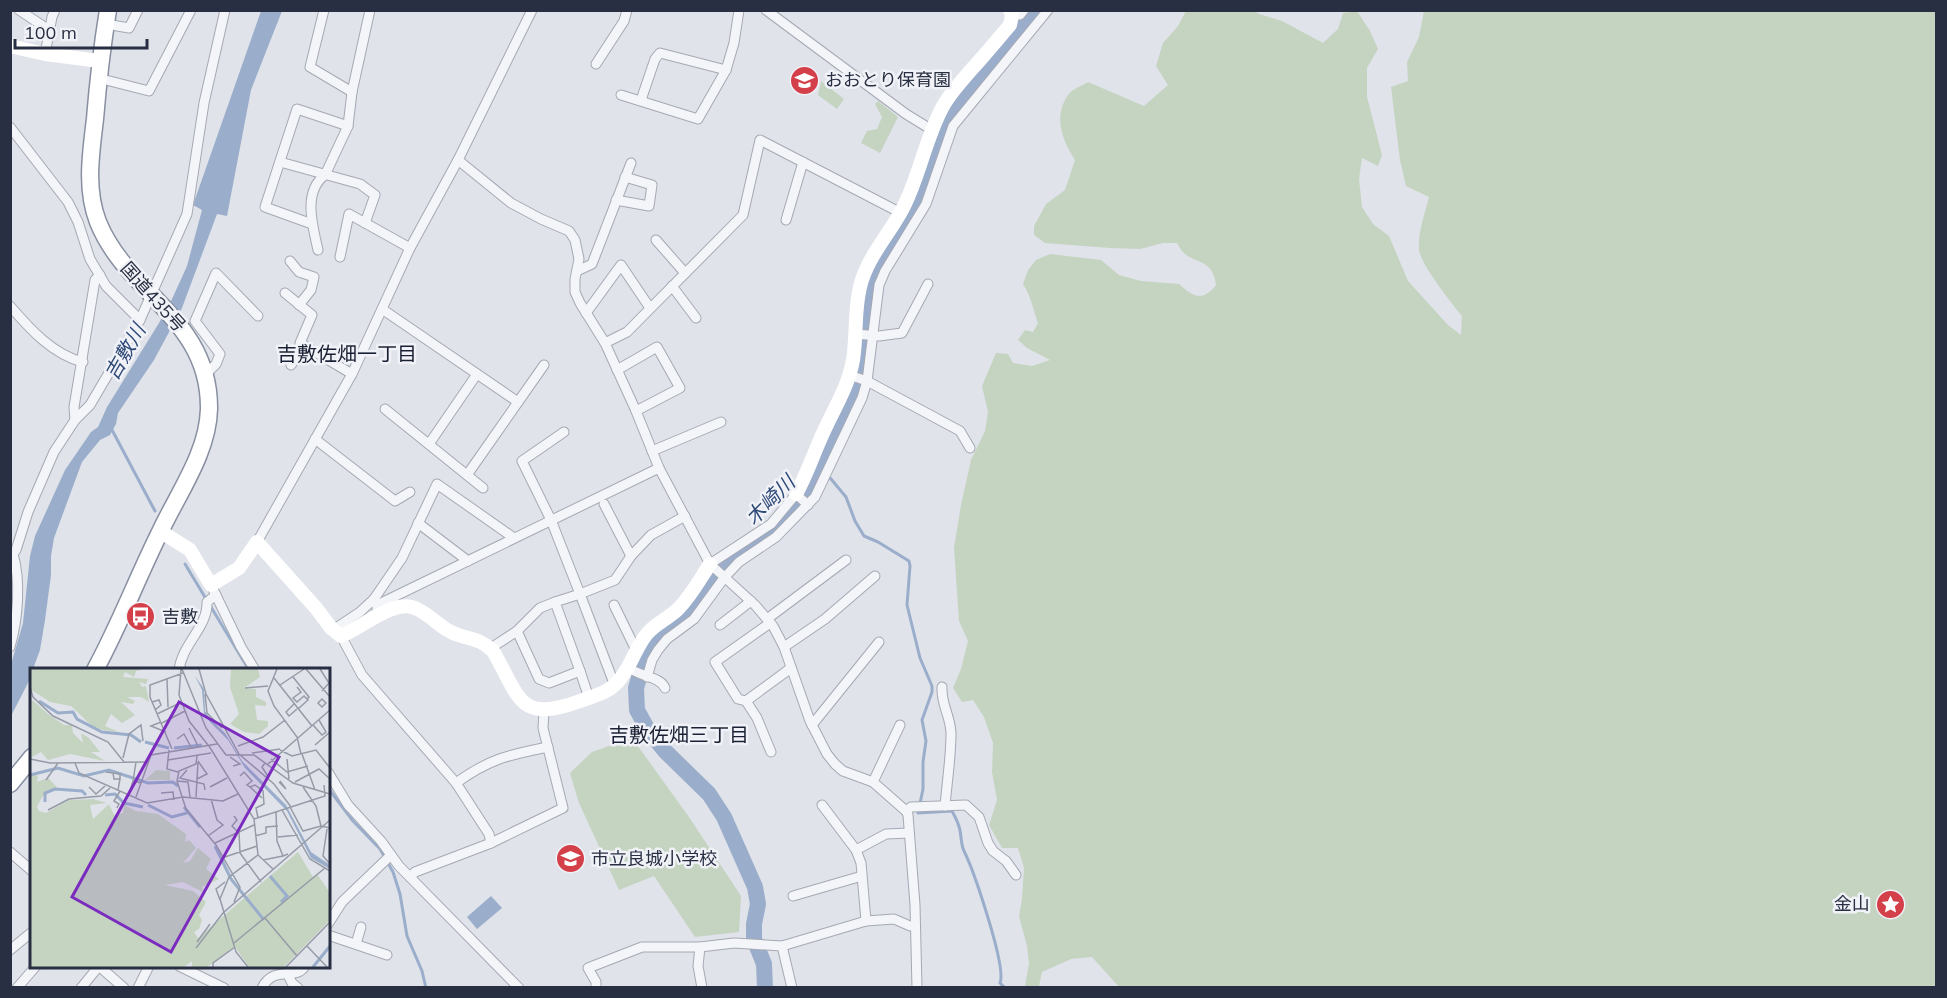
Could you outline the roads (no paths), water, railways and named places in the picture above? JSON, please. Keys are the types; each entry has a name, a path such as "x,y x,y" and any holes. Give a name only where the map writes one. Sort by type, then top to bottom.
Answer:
{"highway":[{"name":"国道435号","path":"96,668 112,639 160,531 201,450 209,408 208,388 200,360 188,336 130,272 112,248 98,222 93,203 90,167 98,78 107,17"},
{"path":"10,784 30,759"}],"street":[{"path":"19,10 49,30"},
{"path":"45,54 55,10"},
{"path":"107,17 129,28 138,10"},
{"path":"98,78 149,91 191,10"},
{"path":"10,647 15,632 17,589 16,563 12,555 31,503 54,452 75,420 90,405 154,296 187,214 204,103 225,10"},
{"path":"324,10 310,68 352,92"},
{"path":"318,250 312,224 311,199 318,180 325,175 348,126 352,92 370,10"},
{"path":"179,668 184,653 207,614 207,602 214,590 239,568 256,542 352,374 410,248 458,160 532,10"},
{"path":"596,64 624,21 627,10"},
{"path":"621,95 698,119 726,70 734,43 739,10"},
{"path":"766,10 906,114 932,130"},
{"path":"647,677 651,660 667,639 694,619 724,578 739,562 776,537 815,497 862,398 867,381 879,285 885,271 926,204 953,126 1048,10"},
{"path":"376,607 416,608 447,630 479,640 491,648 521,701 531,707 544,711 558,709 615,686 647,633 676,611 710,564 771,524 796,494 807,474 849,375 859,289 865,271 909,197 942,108 1010,25 1016,12"},
{"path":"10,46 45,54 100,61"},
{"path":"641,100 655,59 660,53 726,70"},
{"path":"312,224 265,207 297,109 348,126"},
{"path":"10,127 68,202 78,222 90,259 106,286 140,320"},
{"path":"605,343 627,332 743,215 760,140 900,213"},
{"path":"458,160 511,203 569,231 575,240 579,259 575,292 605,343 659,468 710,564 769,621 784,647 812,725 827,754 843,771 873,782 906,811 915,926 917,987"},
{"path":"280,162 360,184 375,195 365,223"},
{"path":"786,220 803,162"},
{"path":"577,271 592,264 631,163"},
{"path":"616,200 649,206 652,185 626,177"},
{"path":"340,257 349,214 410,248"},
{"path":"656,240 685,273"},
{"path":"290,261 299,272 314,277 311,290 299,305"},
{"path":"586,313 621,265 650,308"},
{"path":"204,376 216,364 220,354 195,321 216,273 258,316"},
{"path":"75,420 74,407 95,280 100,275"},
{"path":"855,334 879,336 902,333 928,284"},
{"path":"672,286 696,318"},
{"path":"285,293 312,315 300,343 352,374"},
{"path":"10,306 27,325 57,350 70,359 83,362"},
{"path":"382,309 518,402"},
{"path":"291,365 304,345"},
{"path":"618,370 657,347 680,388 636,411"},
{"path":"467,475 544,365"},
{"path":"429,444 477,374"},
{"path":"849,375 867,381 960,431 970,448"},
{"path":"385,409 483,488"},
{"path":"652,451 721,422"},
{"path":"564,432 522,460 551,520 615,686"},
{"path":"315,439 395,501 410,492"},
{"path":"820,439 838,447"},
{"path":"337,633 376,607 659,468"},
{"path":"376,607 437,484 514,538"},
{"path":"796,494 808,505"},
{"path":"604,504 632,556"},
{"path":"491,648 517,631 540,608 615,580 651,535 685,516"},
{"path":"418,523 468,561"},
{"path":"160,531 190,550 214,590 241,647 254,668"},
{"path":"256,542 337,633 362,675 456,783 489,834 491,843"},
{"path":"771,752 757,718 746,701 738,699 715,662 846,560"},
{"path":"784,647 825,619 875,576"},
{"path":"555,602 589,698"},
{"path":"720,625 751,602"},
{"path":"614,605 636,650"},
{"path":"517,631 539,679 549,683 580,671"},
{"path":"812,725 879,642"},
{"path":"628,667 634,672 658,679 665,688"},
{"path":"746,701 791,668"},
{"path":"942,687 941,700 949,713 951,734 945,806"},
{"path":"410,877 415,872 491,843 563,808 543,728 544,711"},
{"path":"873,782 900,725"},
{"path":"456,783 474,770 498,758 548,747"},
{"path":"330,775 348,805 381,841 399,866 519,987"},
{"path":"822,805 856,850 861,863 866,921"},
{"path":"906,811 911,807 966,805 979,817 993,851 1006,861 1016,875"},
{"path":"856,850 886,834 909,833"},
{"path":"10,852 30,869"},
{"path":"330,921 342,902 392,855"},
{"path":"794,896 862,876"},
{"path":"596,987 596,982 588,968 642,947 700,947 734,944 782,946 866,921 894,919 915,926"},
{"path":"356,944 361,927"},
{"path":"10,950 30,934"},
{"path":"330,936 387,955"},
{"path":"782,946 792,987"},
{"path":"700,947 698,966 702,987"},
{"path":"17,987 34,968"},
{"path":"81,987 97,968"},
{"path":"101,968 124,987"},
{"path":"138,987 148,968"},
{"path":"183,968 224,987"},
{"path":"262,987 271,976 278,973 302,971 303,968"},
{"path":"288,973 292,983 298,987"}],"water":[{"path":"261,11 282,11 251,90 227,216 217,214 182,308 154,360 118,413 116,424 110,435 100,440 82,462 54,538 40,650 33,668 30,668 29,681 11,716 10,668 23,623 30,556 35,536 65,470 91,432 98,427 107,407 172,299 187,266 202,210 193,205"},
{"path":"491,896 502,908 477,929 467,917"}],"waterway":[{"name":"木崎川","path":"765,988 764,964 754,939 758,904 755,887 724,817 709,794 665,751 648,730 637,710 636,688 642,667 656,642 692,611 723,566 773,532 812,489 863,369 877,276 884,260 912,216 933,173 933,162 948,121 964,97 1035,10"},
{"path":"111,428 155,511"},
{"path":"821,471 846,497 855,521 864,536 909,561 907,605 920,658 932,686 922,720 926,741 923,789 918,813 952,811 994,939 999,958 1000,983 1005,988"},
{"path":"185,564 248,668"},
{"path":"330,791 353,821 380,849 393,872 400,894 407,936 422,971 426,988"}],"place":[{"name":"おおとり保育園","path":"804,80"},
{"name":"吉敷","path":"141,617"},
{"name":"市立良城小学校","path":"570,859"},
{"name":"金山","path":"1891,904"}],"district":[{"name":"吉敷佐畑一丁目","path":"347,354"},
{"name":"吉敷佐畑三丁目","path":"679,735"}],"water label":[{"name":"吉敷川","path":"125,352"}]}
